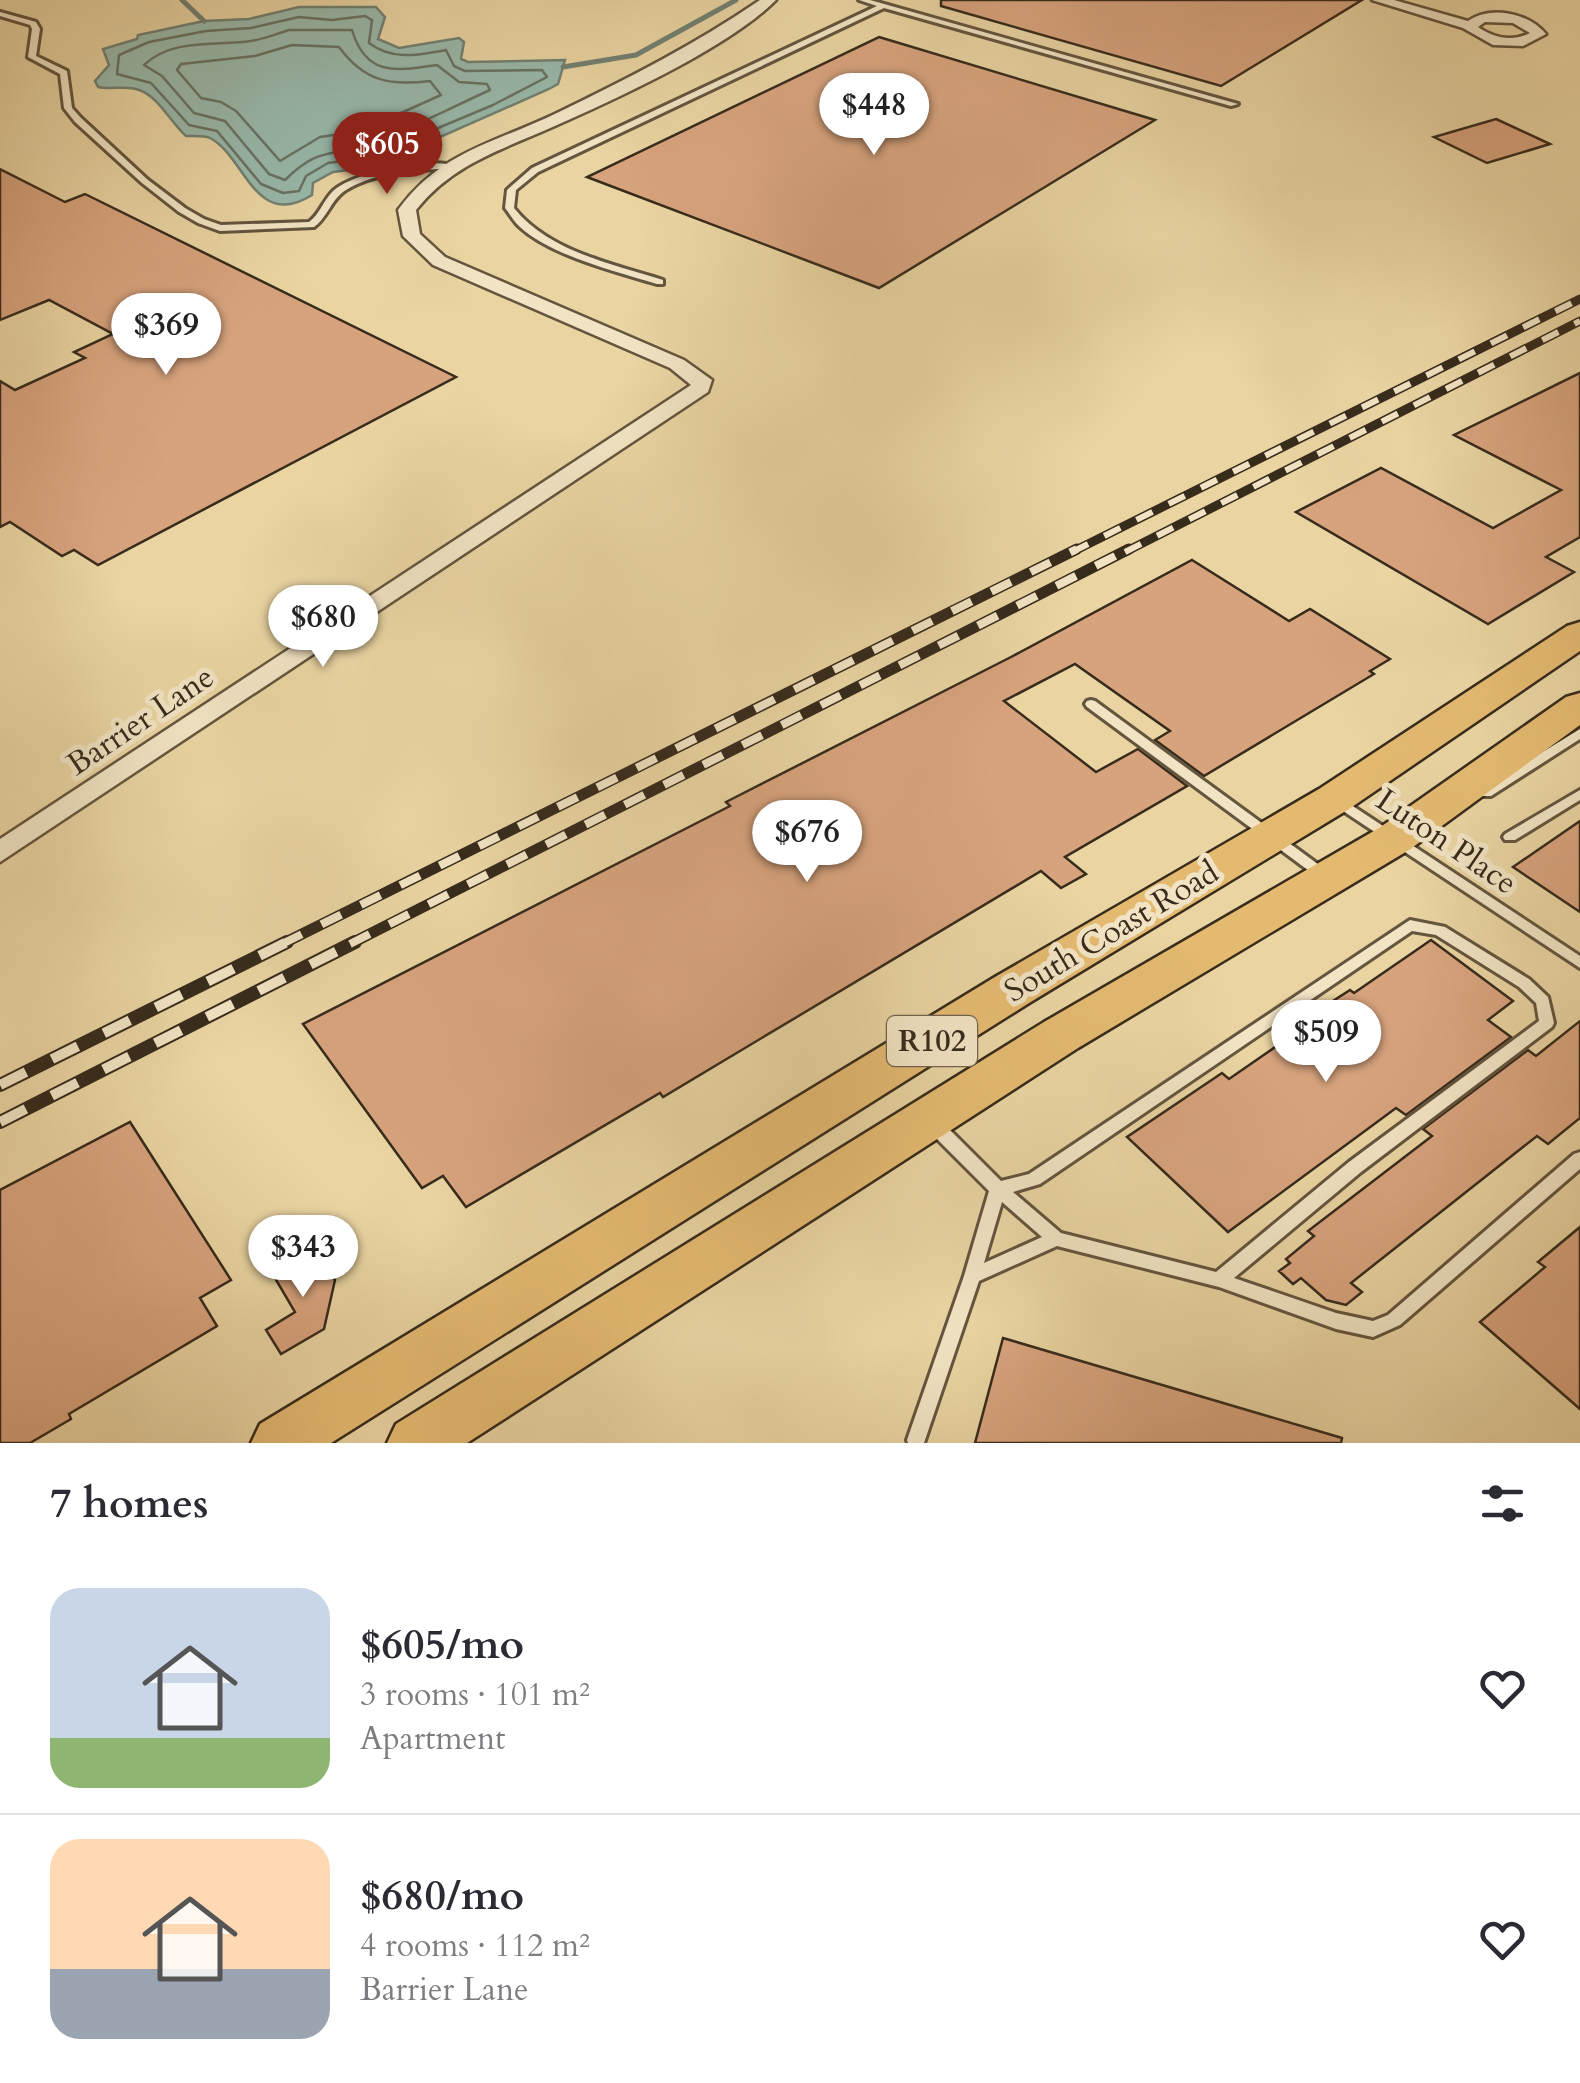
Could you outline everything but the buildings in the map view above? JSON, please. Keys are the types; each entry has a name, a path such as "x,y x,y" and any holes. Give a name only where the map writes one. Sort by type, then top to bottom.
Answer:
{"highway":[{"name":"South Coast Road","path":"280,1443 1012,990 1334,799 1580,634"},
{"name":"South Coast Road","path":"416,1443 1061,1036 1327,877 1399,842 1580,706"},
{"path":"1012,990 1061,1036"}],"street":[{"path":"452,166 560,118 706,44 770,0"},
{"path":"1379,0 1476,22 1514,20"},
{"path":"1408,0 1476,22"},
{"path":"1436,0 1514,20 1537,30 1536,38 1499,41 1478,36 1476,22"},
{"name":"Barrier Lane","path":"0,852 701,388 702,380 677,364 439,262 422,249 412,236 407,210 431,180 452,166"}],"lane":[{"path":"862,0 1234,104"},
{"path":"660,282 530,233 510,210 507,196 512,186 535,170 883,6"},
{"path":"0,14 33,24 36,30 32,57 64,73 68,108 78,120 168,196 209,225 311,225 320,221 339,191 357,182 452,166"},
{"path":"1092,704 1327,877"},
{"path":"1399,842 1580,732"},
{"path":"1510,837 1580,794"},
{"name":"Luton Place","path":"1334,799 1580,963"},
{"path":"998,1189 1034,1179 1410,924 1440,931 1524,982 1544,1001 1546,1022 1356,1167 1219,1280"},
{"path":"929,1120 1056,1240 1219,1280 1373,1329 1394,1320 1580,1158"},
{"path":"916,1440 998,1189"},
{"path":"972,1276 1056,1240"}],"water":[{"path":"299,7 376,7 385,17 378,39 399,48 459,38 464,42 461,59 468,62 565,60 558,84 549,89 372,167 333,172 313,183 312,195 293,204 277,204 264,198 222,147 208,137 186,136 146,93 98,87 95,81 109,65 103,49 137,39 138,35 204,21 249,19"}],"waterway":[{"path":"182,0 204,21"},
{"path":"563,67 636,55 736,0"}],"railway":[{"path":"1072,552 1580,299"},
{"path":"1125,552 1580,321"},
{"path":"282,944 1077,549"},
{"path":"350,944 1129,549"},
{"path":"0,1085 287,942"},
{"path":"0,1122 355,942"}]}
